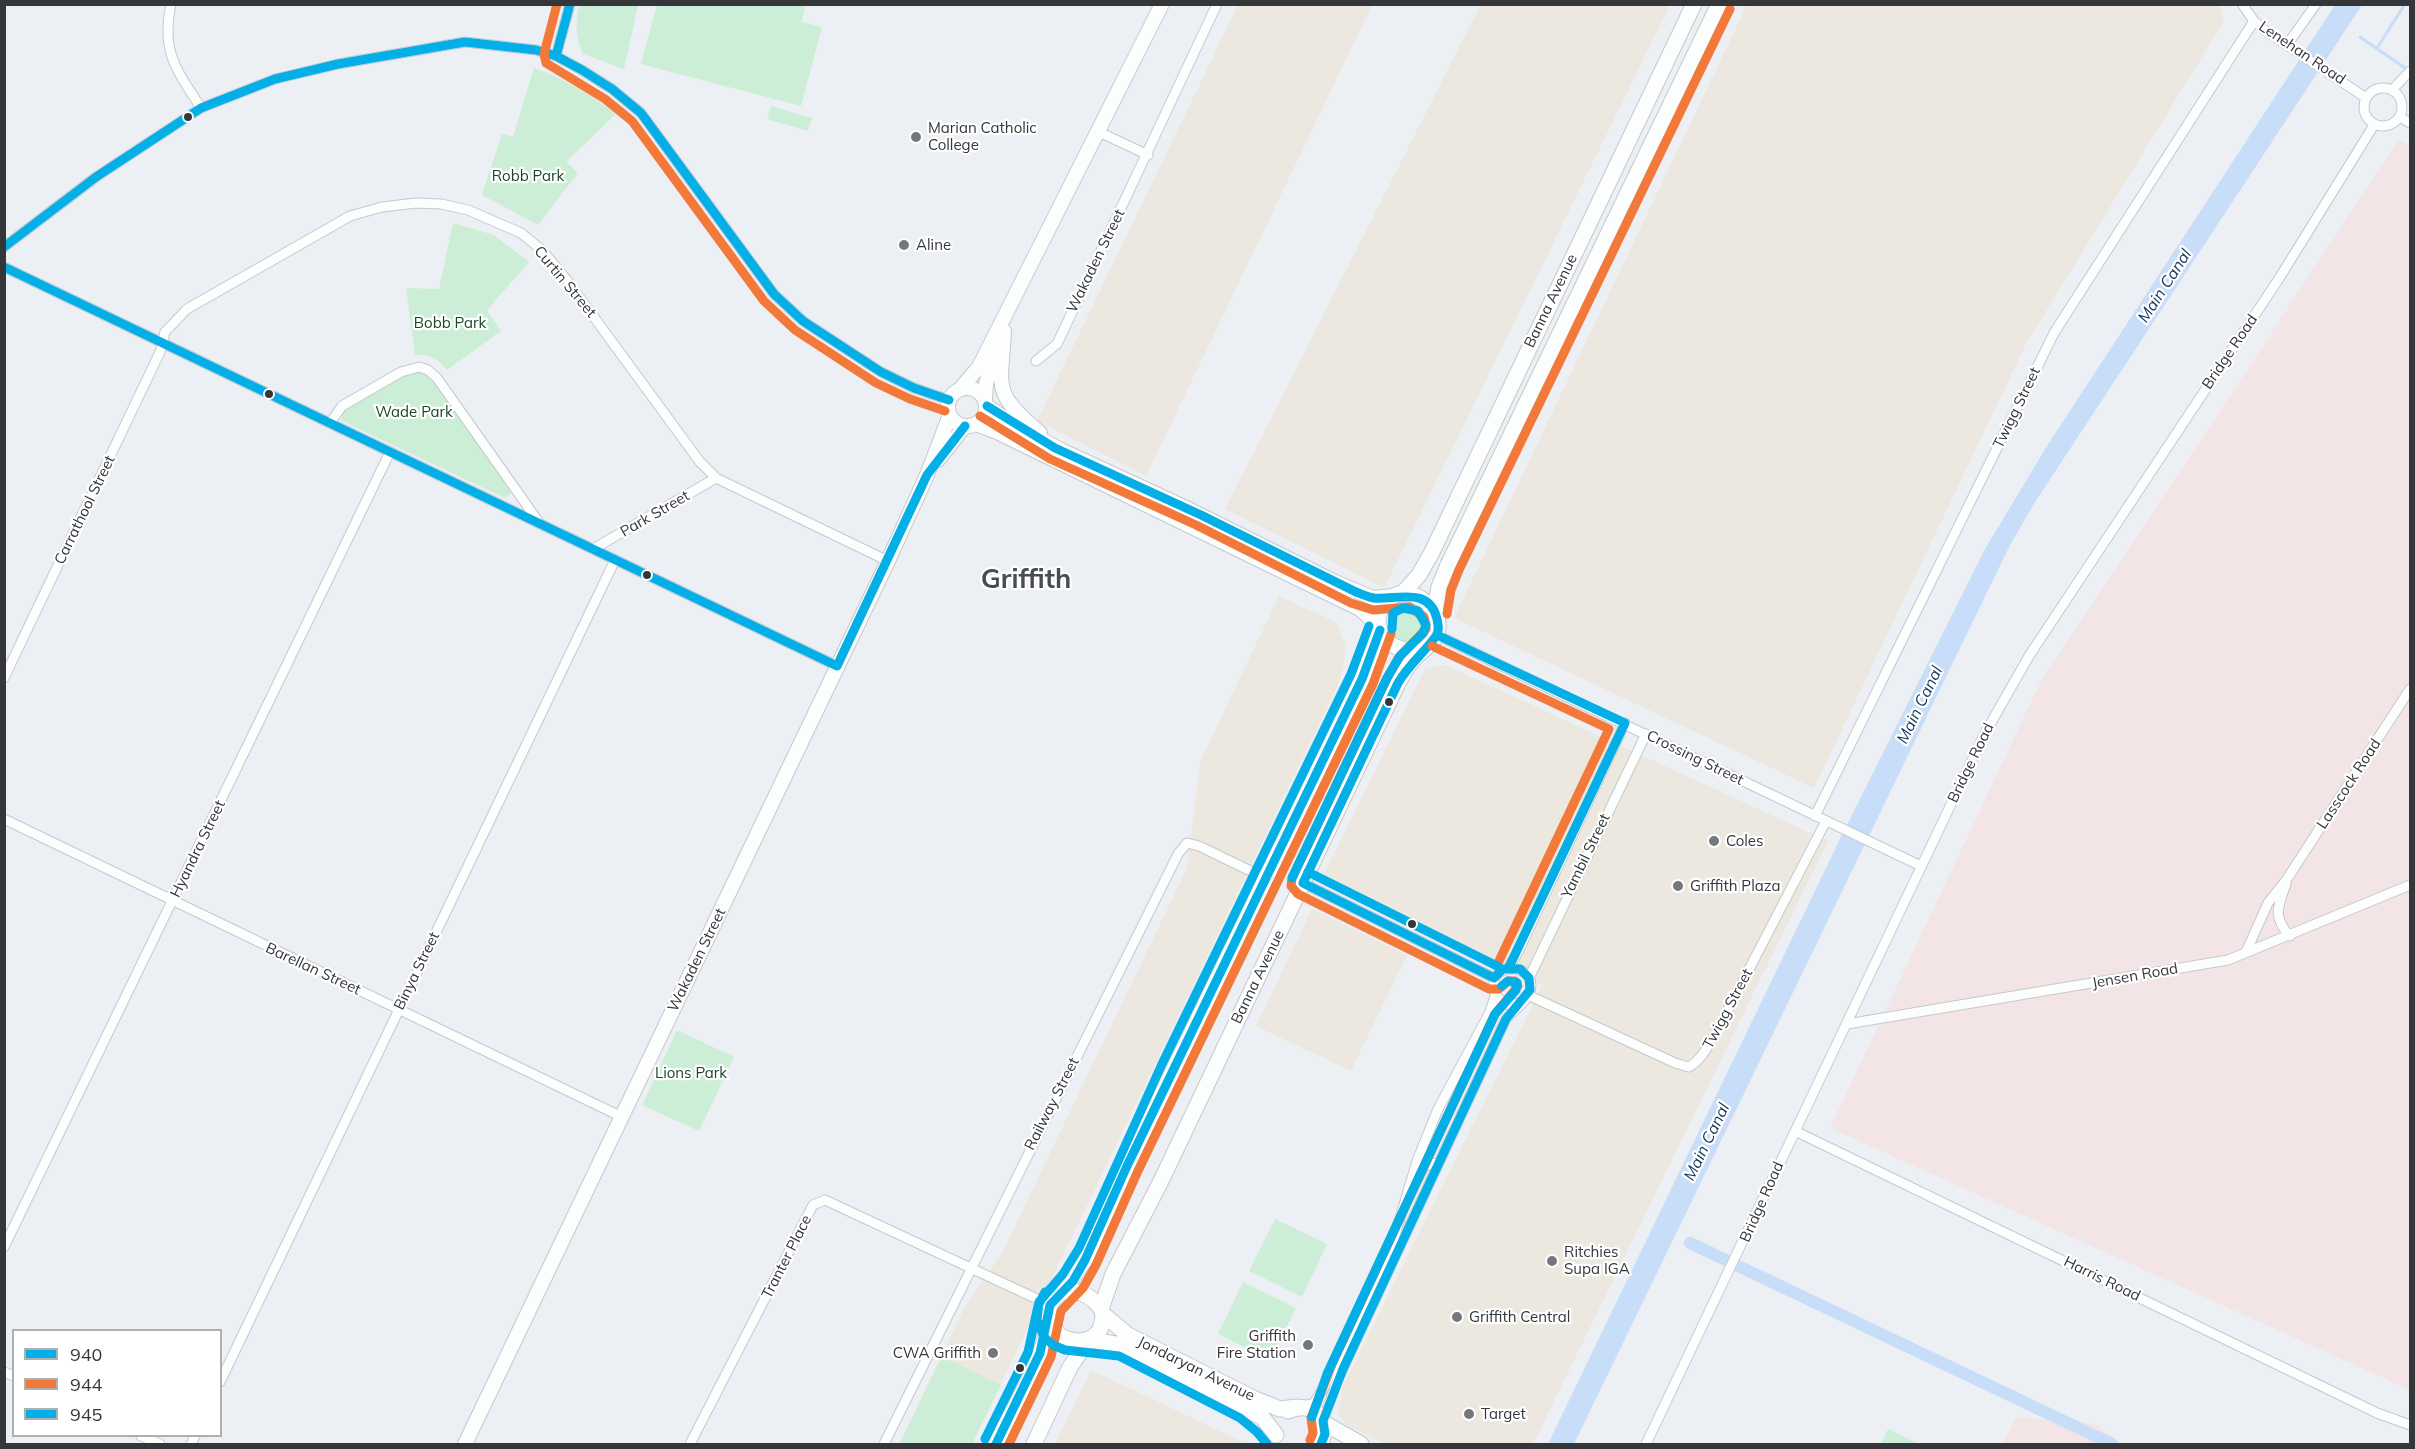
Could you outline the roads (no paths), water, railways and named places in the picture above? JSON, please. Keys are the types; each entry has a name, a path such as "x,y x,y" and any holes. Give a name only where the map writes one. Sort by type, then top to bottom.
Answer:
{"main road":[{"path":"960,389 972,388 986,403 1014,425 1061,450 1180,505 1356,592 1373,598 1398,595 1421,599 1435,612 1437,635 1423,650 1415,652 1400,649 1385,639 1379,628 1360,609 1174,516 997,432 954,422 950,416 949,400 979,367 1162,4"},
{"name":"Banna Avenue","path":"1398,595 1419,575 1432,552 1694,4"},
{"name":"Banna Avenue","path":"1435,612 1439,587 1448,564 1719,4"},
{"path":"970,425 984,417 991,366 1016,297"},
{"path":"1004,331 1000,368 1004,394 1011,409 1061,450"},
{"name":"Wakaden Street","path":"465,1444 888,561 927,475 950,416"},
{"name":"Wakaden Street","path":"927,475 970,425"},
{"path":"996,1444 1040,1353 1049,1311 1085,1260 1366,670 1379,628 1382,608 1398,595"},
{"name":"Banna Avenue","path":"1102,1312 1113,1274 1160,1183 1398,684 1409,664 1423,650"},
{"path":"1034,1444 1070,1368 1089,1340 1099,1331 1102,1312 1085,1295 1062,1293"},
{"path":"1049,1311 1060,1336 1075,1341 1089,1340"},
{"name":"Jondaryan Avenue","path":"1102,1312 1118,1329 1128,1335 1263,1403 1280,1409 1300,1407"},
{"name":"Jondaryan Avenue","path":"1089,1340 1123,1345 1263,1418 1278,1441"},
{"path":"1278,1441 1277,1424 1283,1414 1300,1407 1317,1412 1323,1422 1325,1434 1322,1444"},
{"path":"1323,1422 1361,1444"}],"street":[{"path":"171,4 166,28 169,51 201,108"},
{"path":"556,56 570,4"},
{"name":"Wakaden Street","path":"1036,361 1057,344 1218,4"},
{"name":"Lenehan Road","path":"2242,4 2254,21 2366,98"},
{"path":"2287,45 2316,4"},
{"name":"Twigg Street","path":"1815,816 2054,333 2254,21"},
{"path":"4,247 96,177 201,108 275,79 338,64 465,42 536,50 556,56 612,89 640,114 774,294 803,321 881,372 949,400"},
{"path":"2392,90 2402,102 2400,117 2389,126 2374,125 2365,115 2366,98 2374,90 2392,90 2408,74"},
{"path":"2400,117 2410,123"},
{"name":"Bridge Road","path":"1646,1444 1984,735 2029,656 2280,277 2374,125"},
{"path":"1097,131 1148,155"},
{"name":"Curtin Street","path":"164,342 165,332 187,309 350,216 382,207 416,203 468,210 521,233 543,251 700,462 716,478 888,561"},
{"path":"4,267 837,666"},
{"name":"Carrathool Street","path":"4,678 164,342"},
{"path":"330,423 342,406 401,372 419,367 428,370 437,378 539,522"},
{"name":"Hyandra Street","path":"4,1247 390,452"},
{"name":"Park Street","path":"593,549 716,478"},
{"name":"Binya Street","path":"222,1378 615,560"},
{"name":"Crossing Street","path":"1437,635 1921,866"},
{"name":"Lasscock Road","path":"2246,952 2268,903 2287,879 2410,689"},
{"name":"Yambil Street","path":"1509,967 1624,723"},
{"name":"Yambil Street","path":"1529,978 1646,734"},
{"name":"Barellan Street","path":"4,819 622,1117"},
{"name":"Twigg Street","path":"1528,995 1675,1063 1689,1067 1696,1063 1703,1056 1718,1029 1826,821"},
{"name":"Railway Street","path":"884,1444 970,1267 1178,854 1187,843 1199,846 1265,878"},
{"name":"Lasscock Road","path":"2287,879 2278,913 2279,925 2290,936"},
{"path":"1303,884 1494,978"},
{"name":"Jensen Road","path":"1847,1024 2228,960 2410,885"},
{"path":"1323,1422 1338,1379 1506,1019 1528,995 1529,978 1520,969 1509,967 1494,978"},
{"path":"1300,1407 1314,1403 1323,1389 1392,1245 1397,1223 1438,1109 1490,1012 1495,996 1494,978"},
{"path":"1495,996 1509,1005 1520,1003"},
{"name":"Harris Road","path":"1795,1131 2376,1413 2410,1425"},
{"path":"1397,1223 1424,1167 1432,1163 1437,1165"},
{"name":"Tranter Place","path":"690,1444 813,1205 825,1200 970,1267 1049,1311"},
{"path":"143,1437 160,1444"}],"water":[{"name":"Main Canal","path":"2335,5 2362,5 2037,499 2010,545 1574,1444 1548,1444 1839,841 1985,549 2047,446"}],"waterway":[{"path":"2377,48 2405,4"},
{"path":"2360,37 2408,70"},
{"path":"1690,1243 2112,1444"}],"place":[{"name":"Marian Catholic College","path":"916,137"},
{"name":"Aline","path":"904,245"},
{"name":"Coles","path":"1714,841"},
{"name":"Griffith Plaza","path":"1678,886"},
{"name":"Ritchies Supa IGA","path":"1552,1261"},
{"name":"Griffith Central","path":"1457,1317"},
{"name":"Griffith Fire Station","path":"1308,1345"},
{"name":"CWA Griffith","path":"993,1353"},
{"name":"Target","path":"1469,1414"}],"district":[{"name":"Griffith","path":"1026,580"}],"park label":[{"name":"Robb Park","path":"528,176"},
{"name":"Bobb Park","path":"450,323"},
{"name":"Wade Park","path":"414,412"},
{"name":"Lions Park","path":"691,1073"}]}
